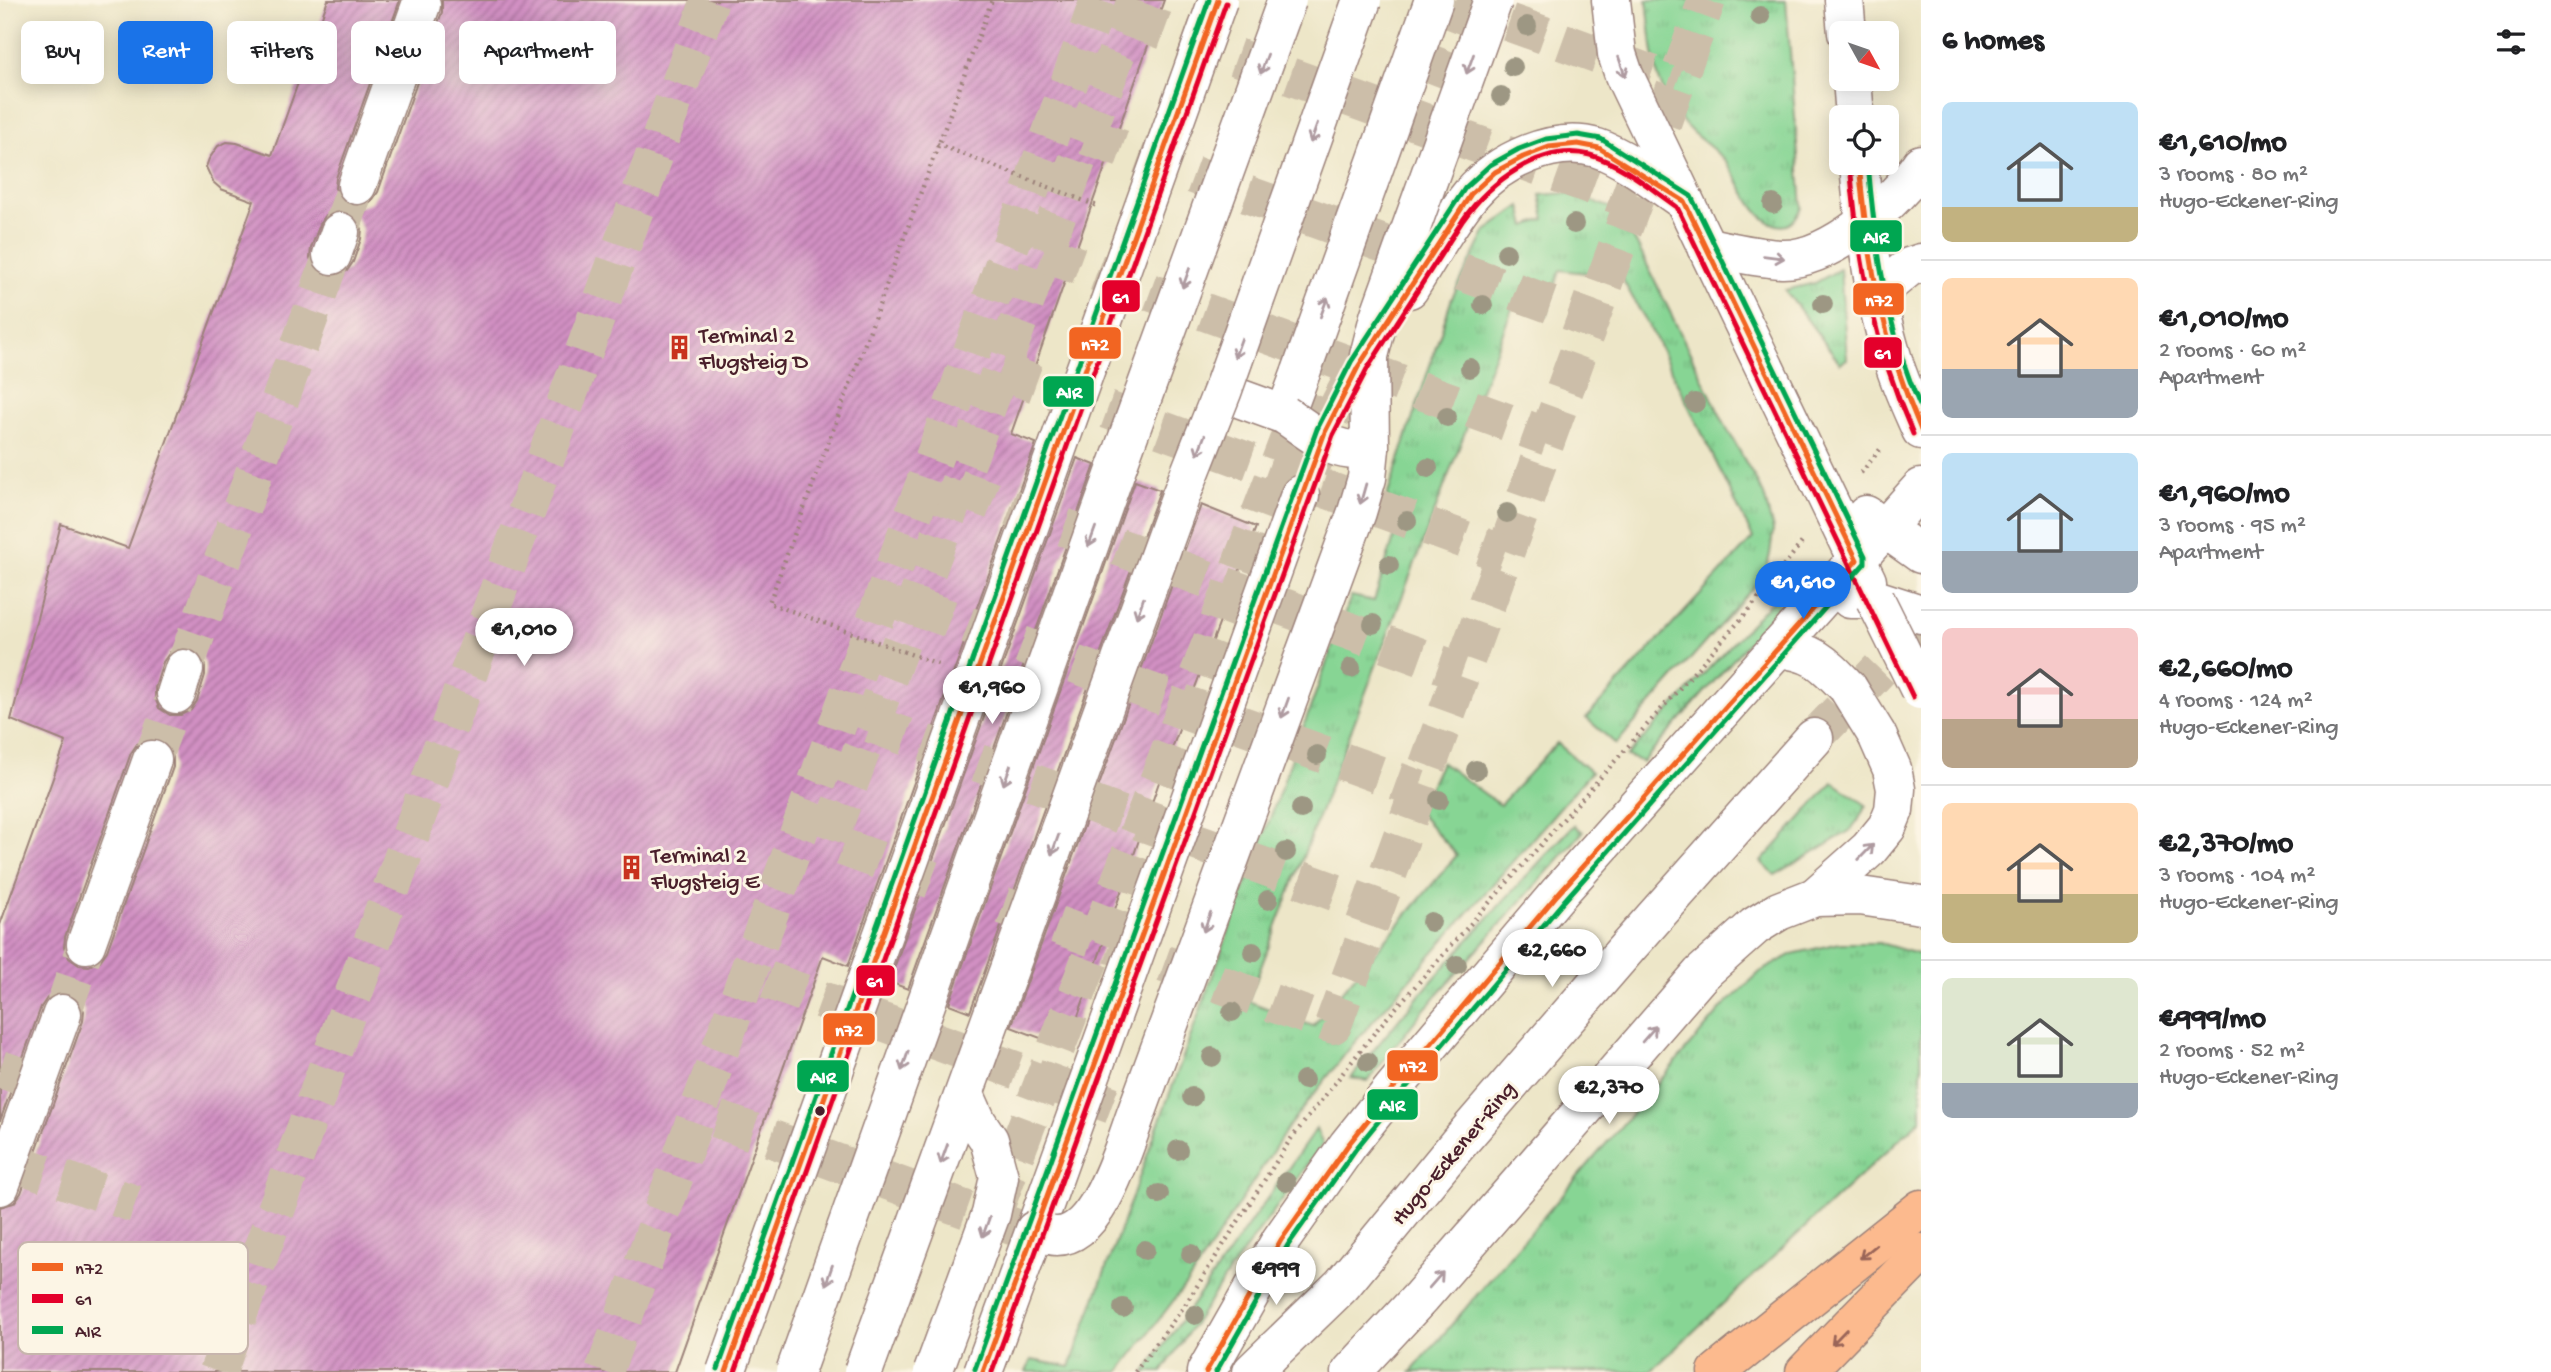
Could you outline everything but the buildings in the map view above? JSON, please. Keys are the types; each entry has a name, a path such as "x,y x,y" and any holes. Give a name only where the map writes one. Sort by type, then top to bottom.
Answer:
{"highway":[{"path":"1717,1372 1921,1209"},
{"path":"1805,1372 1921,1253"}],"street":[{"path":"726,1372 1219,0"},
{"path":"795,1372 1110,486 1287,0"},
{"path":"863,1372 1180,498 1222,392 1362,0"},
{"path":"1285,415 1434,0"},
{"path":"1035,1230 1057,1236 1080,1227 1103,1200 1357,512 1367,478 1370,448 1369,356 1379,317 1493,0"},
{"path":"1611,0 1617,54 1624,75 1920,692"},
{"path":"1844,0 1846,21"},
{"path":"357,184 421,5"},
{"path":"1409,289 1471,194 1495,172 1549,147 1578,144 1599,148 1684,201"},
{"path":"1706,247 1781,259 1818,253 1840,242 1897,193 1921,164"},
{"path":"1860,175 1863,222 1876,294 1893,361 1921,430"},
{"path":"1876,294 1909,267 1921,263"},
{"path":"1222,392 1285,415 1334,447 1354,452 1370,448"},
{"path":"1818,479 1906,545"},
{"path":"1206,1372 1281,1240 1363,1127 1558,895 1777,648 1815,609 1868,588 1906,545 1921,488"},
{"path":"984,1372 1300,495"},
{"path":"1868,588 1921,614"},
{"path":"1777,648 1797,650 1814,656 1848,688 1877,735 1892,769 1896,789 1894,810 1887,827 1869,849 1815,897"},
{"name":"Hugo-Eckener-Ring","path":"1252,1372 1342,1285 1493,1103 1814,738"},
{"path":"86,944 152,760"},
{"path":"1351,1372 1422,1297 1701,974 1755,926 1779,911 1815,897 1860,896 1921,905"},
{"path":"0,1185 31,1079 62,1014"},
{"path":"933,1372 990,1214 999,1177 989,1140 977,1122 965,1095"},
{"name":"Hugo-Eckener-Ring","path":"1288,1372 1342,1285"}],"path":[{"path":"975,677 769,603 992,0"},
{"path":"937,144 1105,209"}],"green space":[{"path":"1647,0 1786,0 1802,208 1788,225 1779,226 1760,214 1725,161 1689,129 1674,110 1657,72"},
{"path":"1568,193 1615,209 1637,244 1724,423 1764,495 1773,530 1765,574 1616,744 1586,718 1753,538 1656,339 1621,277 1560,270 1546,317 1513,306 1248,1001 1313,1026 1457,855 1418,812 1441,762 1500,805 1557,743 1591,772 1354,1043 1289,1126 1193,1275 1119,1372 1026,1372 1031,1360 1070,1367 1351,596 1374,601 1398,525 1380,518 1452,298 1486,231 1521,206 1526,226 1545,219 1540,195"},
{"path":"1840,269 1847,359 1840,363 1785,290 1815,283"},
{"path":"1780,598 1776,611 1643,762 1627,756 1769,604"},
{"path":"1833,782 1866,805 1858,821 1851,830 1775,875 1761,862"},
{"path":"1574,825 1583,832 1421,1013 1368,1081 1351,1078 1460,949"},
{"path":"1840,943 1880,943 1921,955 1921,1119 1650,1372 1411,1372 1722,1008 1760,972 1792,954"},
{"path":"1316,1129 1323,1144 1231,1269 1162,1372 1145,1372"}],"tunnel":[{"path":"248,1288 710,0"},
{"path":"604,1372 1099,0"},
{"path":"1136,0 828,842 1333,1025 1707,0"},
{"path":"1405,135 1457,0"},
{"path":"1455,3 1677,83"},
{"path":"1129,18 1634,201"},
{"path":"1086,136 1591,319"},
{"path":"340,232 357,185"},
{"path":"1043,253 1548,437"},
{"path":"184,669 332,255"},
{"path":"1310,470 1338,406 1372,346"},
{"path":"1000,371 1504,554"},
{"path":"995,1208 1307,391"},
{"path":"957,488 1462,672"},
{"path":"914,606 1419,789"},
{"path":"1814,738 1921,626"},
{"path":"152,760 176,694"},
{"path":"871,724 1376,907"},
{"path":"62,1014 86,944"},
{"path":"767,980 1112,1105"},
{"path":"0,1069 24,1077"},
{"path":"717,1119 1017,1228"},
{"path":"9,1161 135,1204"},
{"path":"218,1372 224,1354"}],"transit line":[{"name":"AIR","path":"718,1369 1209,0"},
{"name":"n72","path":"726,1372 1218,0"},
{"name":"61","path":"735,1372 1226,3"},
{"name":"AIR","path":"975,1369 1317,429 1351,362 1465,188 1490,165 1519,149 1546,139 1578,135 1601,139 1691,196 1865,556 1865,563 1564,901 1355,1150 1288,1245 1216,1372"},
{"name":"n72","path":"983,1372 1325,432 1358,367 1471,194 1495,172 1549,147 1578,144 1599,148 1684,201 1857,560 1557,895 1392,1090 1348,1145 1281,1240 1206,1372"},
{"name":"61","path":"992,1372 1333,435 1367,369 1463,220 1487,192 1502,180 1535,160 1553,154 1590,155 1624,170 1677,207 1913,697"},
{"name":"61","path":"1851,175 1870,302 1888,368 1913,434"},
{"name":"n72","path":"1860,175 1879,299 1896,365 1921,430"},
{"name":"AIR","path":"1869,175 1884,288 1899,349 1921,408"}],"place":[{"name":"Terminal 2 Flugsteig D","path":"679,347"},
{"name":"Terminal 2 Flugsteig E","path":"631,867"}]}
